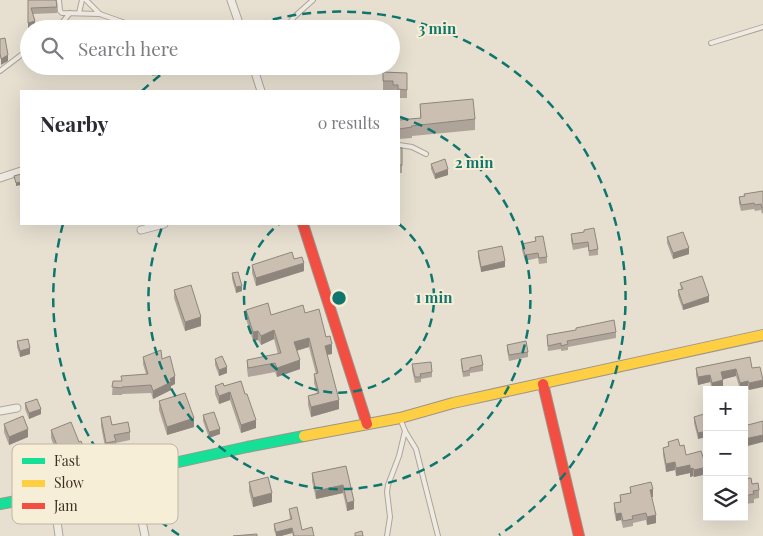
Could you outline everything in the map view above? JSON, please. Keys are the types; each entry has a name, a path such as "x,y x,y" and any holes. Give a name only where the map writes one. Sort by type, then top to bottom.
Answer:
{"street":[{"path":"231,0 238,20"},
{"path":"256,75 260,90"},
{"path":"0,178 20,171"},
{"path":"141,230 160,225"},
{"path":"303,225 367,424"},
{"path":"178,462 400,418 453,403 763,335"},
{"path":"543,384 579,536"},
{"path":"0,411 17,408"}],"lane":[{"path":"59,0 60,11 64,13 100,14 117,20"},
{"path":"79,14 82,0"},
{"path":"86,0 100,14"},
{"path":"292,20 313,0"},
{"path":"65,20 70,14"},
{"path":"711,43 763,27"},
{"path":"0,70 20,55"},
{"path":"400,145 412,146 426,154"},
{"path":"400,418 405,431 416,449 438,536"},
{"path":"387,536 390,517 388,485 405,431"}],"building":[{"path":"28,0 56,0 57,7 31,8 35,20 28,20"},
{"path":"5,38 8,55 1,59 0,39"},
{"path":"407,73 407,90 398,89 398,85 393,85 393,81 383,81 383,75"},
{"path":"473,99 475,119 400,129 400,120 421,118 420,104"},
{"path":"400,148 402,148 402,165 400,165"},
{"path":"445,159 448,169 435,174 431,164"},
{"path":"20,174 20,182 16,183 14,176"},
{"path":"763,191 763,208 761,204 755,205 754,203 741,205 739,197 745,196 744,194"},
{"path":"594,228 598,249 589,251 588,242 573,244 571,234"},
{"path":"683,232 689,248 673,253 667,237"},
{"path":"543,236 547,257 539,258 538,253 525,255 522,244 536,241 535,237"},
{"path":"502,246 505,261 481,267 478,251"},
{"path":"292,252 294,259 302,257 304,263 256,278 252,265"},
{"path":"238,272 242,286 236,287 232,273"},
{"path":"702,276 709,296 683,305 678,290 683,289 680,283"},
{"path":"191,285 201,317 185,322 174,290"},
{"path":"268,303 271,315 303,305 305,313 319,309 326,337 330,336 332,344 325,346 339,400 311,407 308,396 319,393 314,374 318,373 309,338 294,342 300,360 277,368 275,363 248,368 247,360 281,353 274,330 261,336 258,331 253,332 246,310"},
{"path":"614,320 616,332 567,341 568,344 561,346 561,343 548,346 547,335"},
{"path":"28,339 30,348 20,351 17,341"},
{"path":"526,341 528,352 509,355 507,345"},
{"path":"161,350 162,359 170,356 175,376 170,379 171,382 153,391 151,385 122,388 112,387 113,381 122,381 121,376 148,374 143,357"},
{"path":"481,355 483,365 463,372 461,359"},
{"path":"222,356 227,367 219,370 215,359"},
{"path":"750,357 752,368 760,367 763,380 740,383 736,369 721,372 723,380 712,383 710,375 698,377 696,368"},
{"path":"431,362 432,372 420,374 421,377 415,377 412,364"},
{"path":"241,381 256,420 241,425 230,392 219,396 215,386 223,383 224,386"},
{"path":"185,393 194,418 167,427 159,401"},
{"path":"37,399 41,409 29,413 25,403"},
{"path":"214,412 220,429 209,432 203,415"},
{"path":"703,414 703,432 698,433 694,417"},
{"path":"23,416 28,429 9,437 4,424"},
{"path":"110,416 112,425 128,422 130,432 114,435 116,441 106,443 101,418"},
{"path":"763,421 763,435 748,438 748,425"},
{"path":"71,422 79,442 81,441 82,444 57,444 51,430"},
{"path":"678,439 680,446 684,445 686,455 701,451 703,468 694,470 693,468 690,469 690,465 676,468 675,462 666,464 663,448 669,446 668,442"},
{"path":"346,466 354,501 347,503 343,485 316,491 312,473"},
{"path":"268,477 272,493 253,498 249,482"},
{"path":"748,478 751,478 752,484 758,483 759,490 753,491 754,494 748,495"},
{"path":"651,482 653,489 650,490 656,515 647,517 646,513 632,516 633,519 623,521 621,513 616,514 614,503 621,502 620,495 631,493 630,487"},
{"path":"297,507 302,530 312,527 314,536 294,536 292,528 276,532 274,524 292,519 289,509"},
{"path":"362,531 363,536 355,536 355,533"},
{"path":"257,534 257,536 233,536"}],"traffic: fast":[{"path":"178,462 304,436"},
{"path":"0,504 12,502"}],"traffic: slow":[{"path":"304,436 400,418 453,403 763,335"}],"traffic: jam":[{"path":"303,225 367,424"},
{"path":"543,384 579,536"}]}
